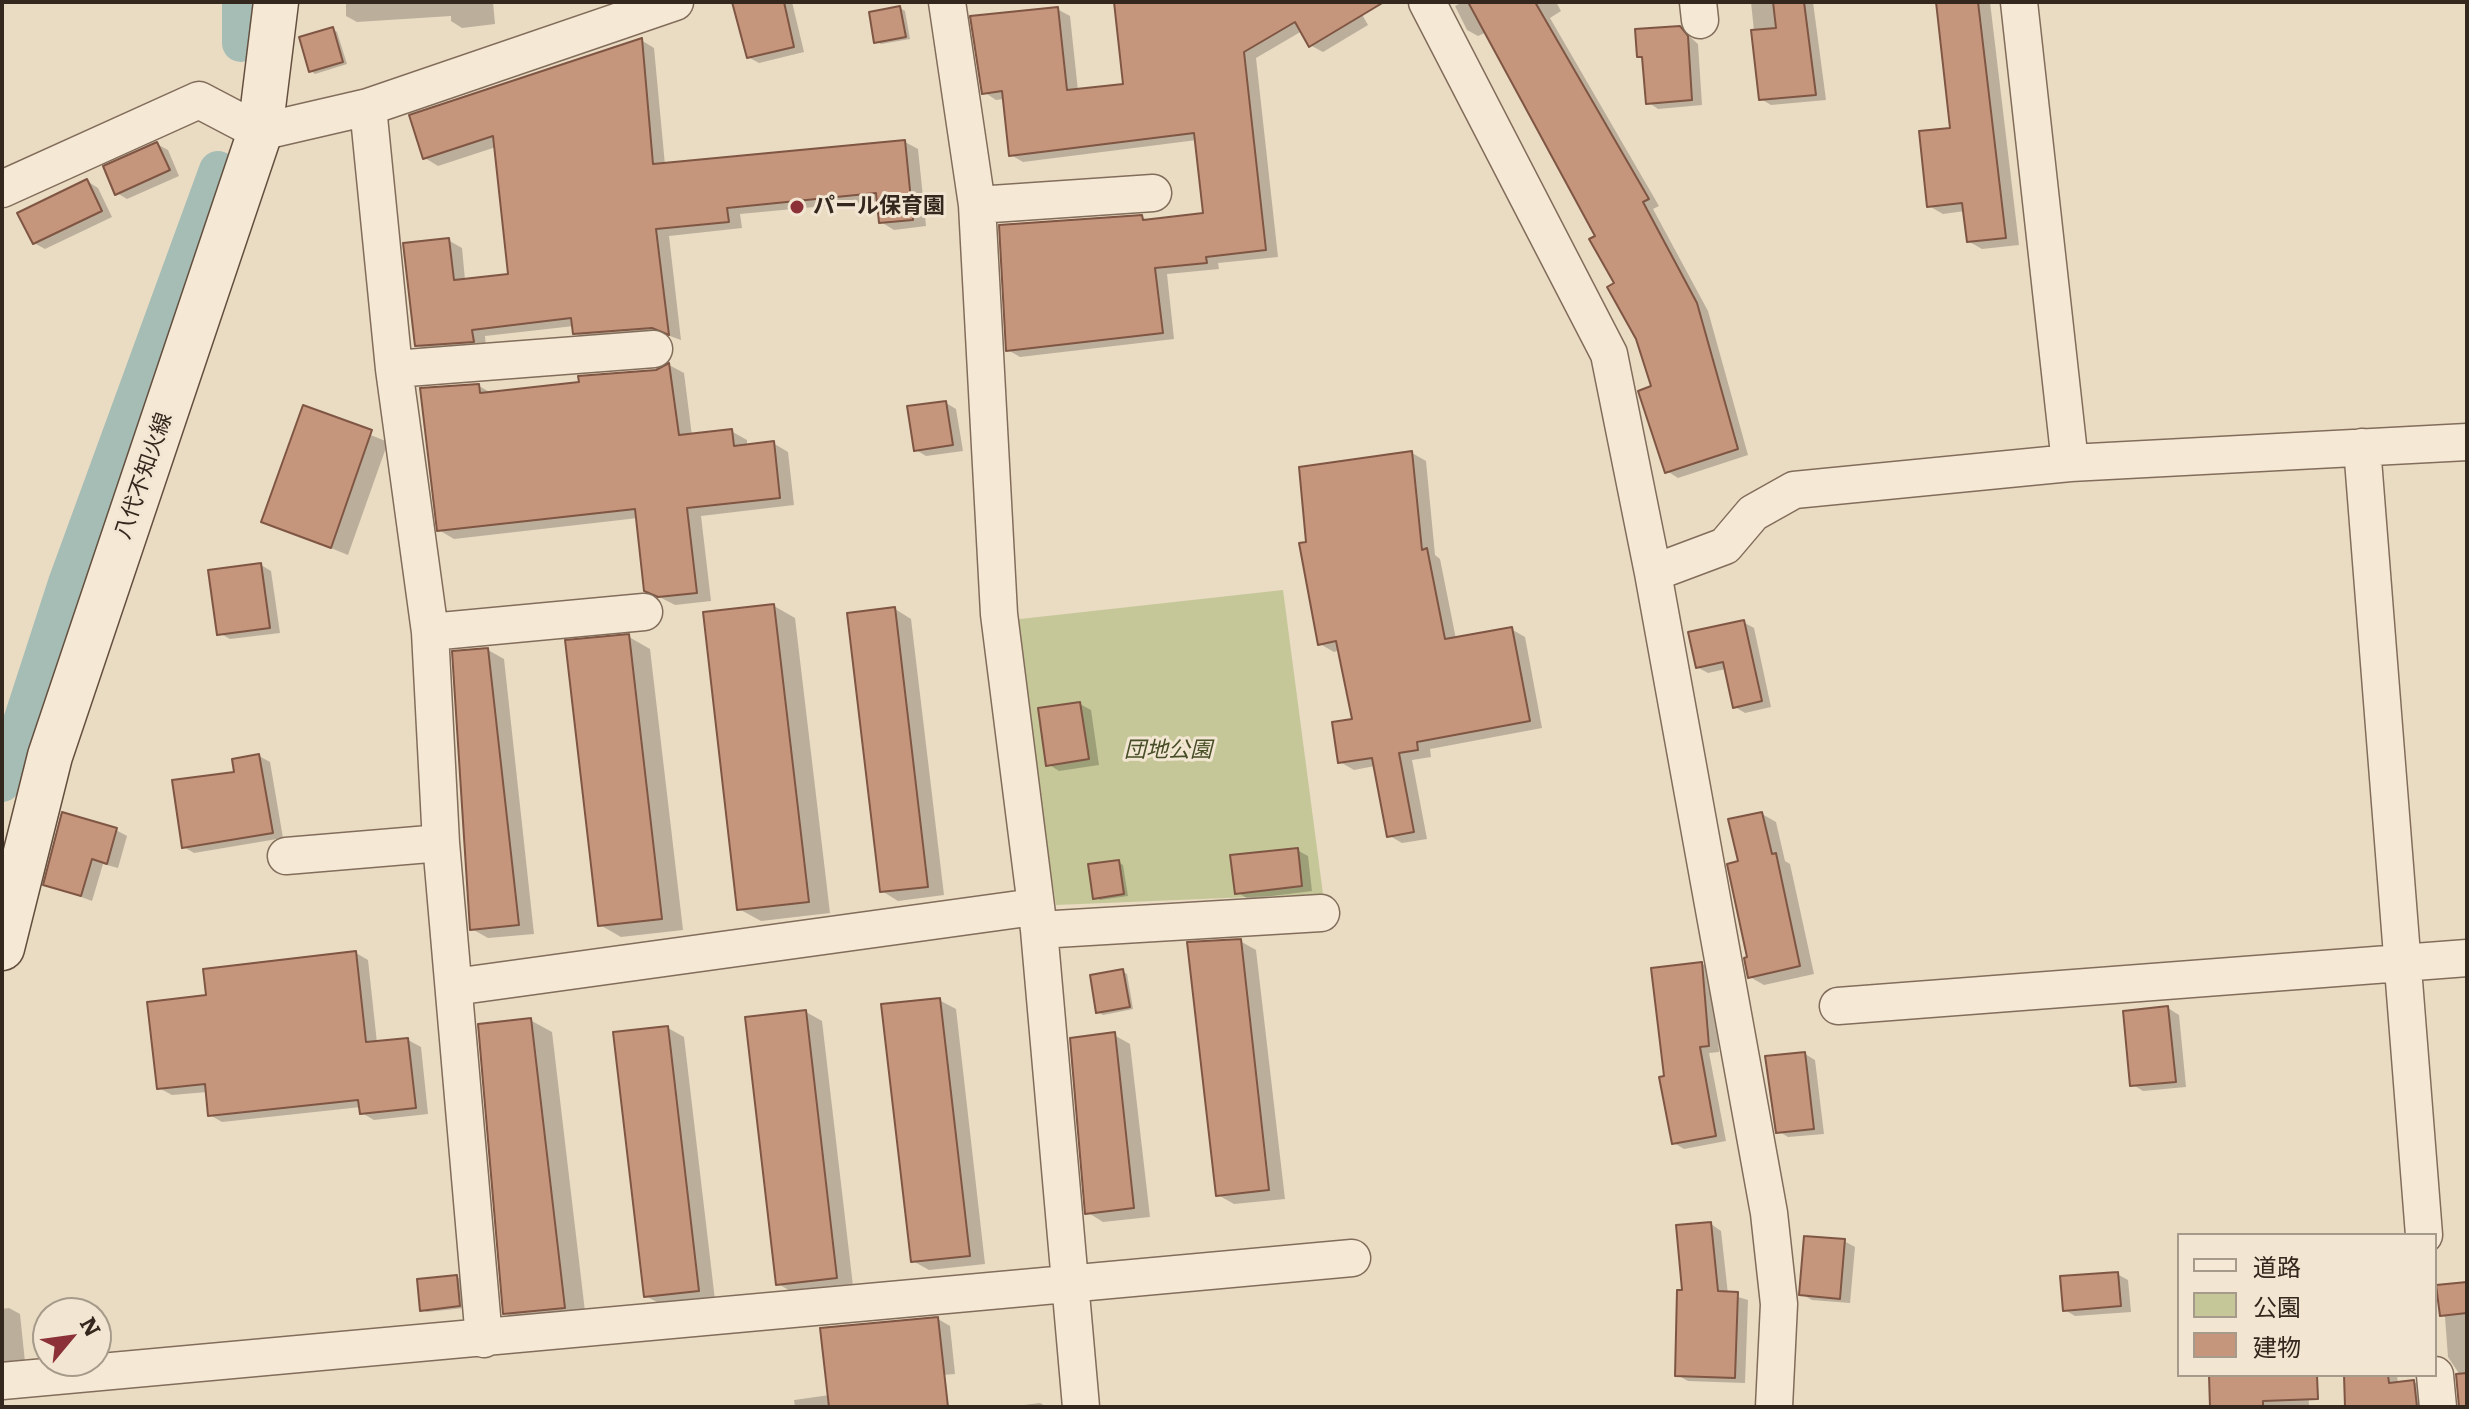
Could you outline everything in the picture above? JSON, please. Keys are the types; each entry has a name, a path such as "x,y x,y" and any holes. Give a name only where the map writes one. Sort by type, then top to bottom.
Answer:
{"main road":[{"name":"八代不知火線","path":"2,948 50,756 260,132 276,2"}],"street":[{"path":"2,189 199,100 260,132 368,107 675,2"},
{"path":"947,2 977,205 999,614 1037,918 1081,1407"},
{"path":"1427,2 1609,354 1653,573 1769,1213 1779,1304 1774,1407"},
{"path":"2019,2 2070,463"},
{"path":"368,107 394,369 430,632 441,843 484,1339"},
{"path":"977,205 1153,193"},
{"path":"394,369 654,349"},
{"path":"1653,573 1725,546 1753,513 1794,490 2070,463 2467,442"},
{"path":"2362,447 2424,1233"},
{"path":"430,632 644,612"},
{"path":"286,856 441,843"},
{"path":"454,987 1037,918 1321,913"},
{"path":"1838,1006 2467,958"},
{"path":"2,1381 1352,1258"},
{"path":"2435,1377 2438,1407"}],"green space":[{"name":"団地公園","path":"1283,590 1323,894 1056,905 1011,620"}],"building":[{"path":"732,2 784,2 794,47 747,58"},
{"path":"1114,2 1384,2 1309,47 1295,22 1244,52 1266,250 1206,257 1207,263 1155,268 1163,333 1006,351 999,225 1142,215 1143,220 1203,213 1194,133 1009,156 1002,91 982,94 970,16 1058,7 1067,90 1123,84"},
{"path":"1468,2 1535,2 1649,199 1643,202 1697,303 1738,449 1665,473 1638,391 1651,386 1636,339 1607,287 1614,283 1589,239 1595,236"},
{"path":"1773,2 1804,2 1816,95 1759,100 1751,30 1776,28"},
{"path":"1936,2 1978,2 2006,238 1967,242 1962,203 1927,207 1919,131 1950,128"},
{"path":"900,6 906,37 874,43 869,12"},
{"path":"1680,26 1688,36 1692,100 1646,104 1642,57 1637,57 1635,29"},
{"path":"333,27 343,62 309,72 299,37"},
{"path":"642,38 653,164 905,140 913,220 879,223 876,193 727,208 729,222 656,229 669,335 652,328 573,334 571,318 472,330 474,342 415,346 403,243 449,238 454,280 508,274 493,136 423,159 409,115"},
{"path":"157,142 170,170 115,195 103,166"},
{"path":"87,179 102,211 33,244 17,213"},
{"path":"669,363 679,435 732,429 734,446 774,441 780,498 687,508 697,593 658,597 644,591 635,509 437,531 420,388 479,384 480,393 579,382 578,376 656,370"},
{"path":"946,401 953,445 914,451 907,406"},
{"path":"303,405 372,430 331,548 261,522"},
{"path":"1412,451 1422,550 1427,548 1445,639 1512,627 1530,721 1417,742 1418,750 1399,753 1414,832 1387,837 1372,758 1338,763 1332,722 1352,719 1336,641 1318,645 1299,543 1306,542 1299,467"},
{"path":"261,563 270,628 217,635 208,570"},
{"path":"774,604 809,902 737,910 703,612"},
{"path":"895,607 928,887 880,892 847,613"},
{"path":"1744,620 1762,701 1733,708 1723,662 1696,668 1688,632"},
{"path":"629,634 662,919 598,926 565,640"},
{"path":"488,648 519,925 470,930 452,651"},
{"path":"1080,702 1089,759 1046,766 1038,708"},
{"path":"259,754 273,833 182,848 172,780 234,772 232,759"},
{"path":"62,812 117,828 107,864 92,859 81,896 43,885"},
{"path":"1762,812 1772,854 1776,853 1800,966 1748,978 1744,958 1747,957 1727,864 1738,861 1728,819"},
{"path":"1298,848 1302,886 1235,894 1230,855"},
{"path":"1119,860 1124,894 1093,899 1088,864"},
{"path":"1241,939 1269,1190 1216,1196 1187,942"},
{"path":"356,951 366,1042 408,1038 416,1108 360,1114 358,1100 208,1116 205,1084 157,1089 147,1002 206,995 203,969"},
{"path":"1702,962 1709,1046 1700,1047 1716,1136 1672,1144 1659,1077 1664,1076 1651,968"},
{"path":"1123,969 1130,1007 1096,1013 1090,975"},
{"path":"940,998 970,1256 911,1262 881,1004"},
{"path":"2168,1006 2176,1082 2130,1086 2123,1011"},
{"path":"806,1010 837,1278 776,1285 745,1017"},
{"path":"531,1018 565,1308 503,1314 478,1024"},
{"path":"668,1026 699,1291 644,1297 613,1032"},
{"path":"1115,1032 1134,1208 1085,1214 1070,1038"},
{"path":"1805,1052 1814,1129 1776,1133 1765,1056"},
{"path":"1711,1222 1718,1291 1738,1292 1735,1378 1675,1376 1677,1290 1682,1290 1676,1225"},
{"path":"1804,1236 1845,1239 1840,1299 1799,1295"},
{"path":"2118,1272 2121,1306 2063,1311 2060,1276"},
{"path":"457,1275 460,1306 420,1311 417,1279"},
{"path":"2467,1282 2467,1313 2440,1316 2437,1285"},
{"path":"938,1317 948,1407 829,1407 820,1328"},
{"path":"2467,1373 2467,1407 2459,1407 2456,1374"},
{"path":"2209,1377 2317,1377 2318,1399 2263,1401 2263,1407 2210,1407"},
{"path":"2344,1377 2388,1377 2389,1383 2414,1380 2417,1407 2345,1407"}],"waterway":[{"path":"241,2 241,43"},
{"path":"2,783 67,583 218,170"}],"place":[{"name":"パール保育園","path":"797,207"}]}
